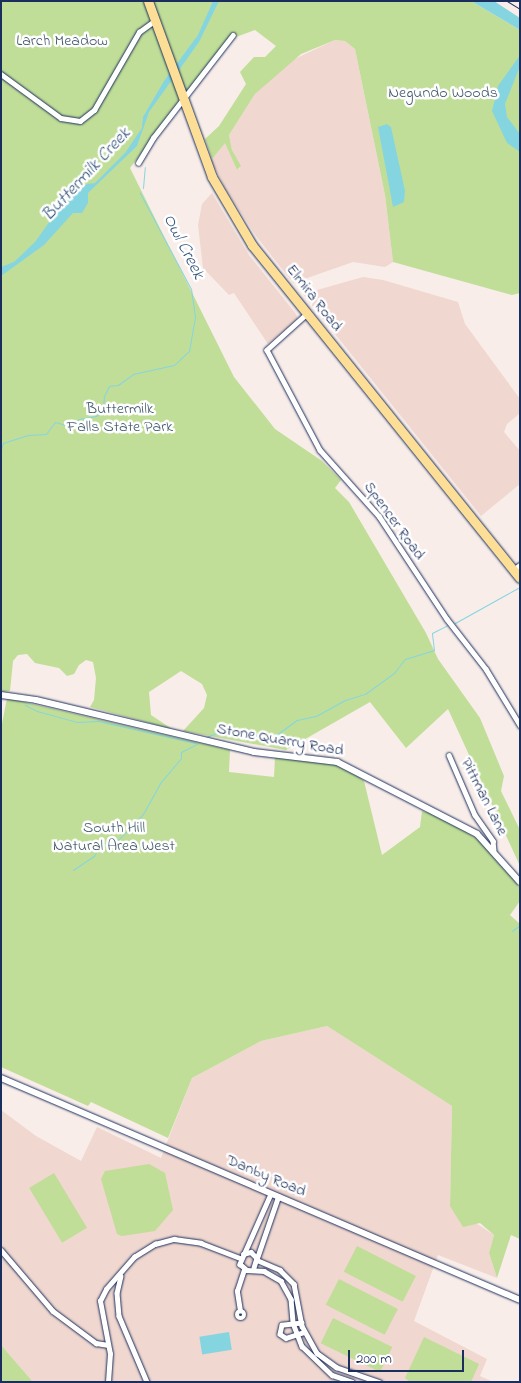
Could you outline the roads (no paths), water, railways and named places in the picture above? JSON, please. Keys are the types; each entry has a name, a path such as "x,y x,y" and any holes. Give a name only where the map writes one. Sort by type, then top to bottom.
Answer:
{"highway":[{"name":"Elmira Road","path":"148,1 169,63 223,200 252,245 516,567 520,578"}],"street":[{"path":"1,74 61,118 80,121 94,110 139,32 154,21"},
{"path":"138,163 153,138 184,102 234,36"},
{"name":"Spencer Road","path":"307,314 266,350 320,450 375,511 447,619 486,669 520,725"},
{"name":"Stone Quarry Road","path":"1,695 36,700 254,752 337,762 411,802 454,820 482,838 520,882"},
{"name":"Pittman Lane","path":"449,755 475,815 493,840 494,850"},
{"name":"Danby Road","path":"1,1078 520,1300"},
{"path":"240,1311 237,1291 244,1269 242,1256 271,1194"},
{"path":"254,1268 278,1197"},
{"path":"108,1382 108,1345 100,1301 106,1289 139,1253 167,1240 201,1243 242,1256 251,1252 257,1259 280,1270 294,1284 304,1332 317,1353 330,1363 379,1382"},
{"path":"1,1250 53,1311 96,1343 108,1345"},
{"path":"244,1269 254,1268 264,1271 281,1281 291,1300 293,1323 297,1336 309,1356 321,1367 352,1382"},
{"path":"121,1274 117,1293 119,1316 147,1382"},
{"path":"302,1324 282,1325 280,1334 286,1338 297,1336 304,1332"}],"water":[{"path":"213,1 219,1 199,42 149,112 137,146 88,193 88,203 82,213 73,213 44,245 1,276 1,267 14,262 35,242 60,207 87,184 95,183 125,153 142,128 143,117 164,81 198,35"},
{"path":"471,1 494,1 520,18 520,30"},
{"path":"520,55 520,66 505,104 507,117 520,134 520,152 507,143 492,111 498,86"},
{"path":"387,124 391,127 405,191 404,202 393,207 378,127"},
{"path":"229,1332 232,1350 202,1354 199,1337"}],"waterway":[{"name":"Owl Creek","path":"143,188 145,167"},
{"name":"Owl Creek","path":"1,449 3,443 28,435 46,434 55,422 69,426 79,419 96,416 103,410 104,396 109,386 118,385 133,374 174,365 189,351 195,317 191,289 140,193"},
{"path":"455,623 518,588"},
{"path":"206,737 225,730 272,738 297,720 316,716 345,700 365,694 394,673 405,659 434,650 432,633 448,625"},
{"path":"25,705 37,711 77,722 98,721 196,743"},
{"path":"73,870 94,856 98,848 118,840 143,814 161,782 181,758 181,752 197,744"},
{"path":"512,931 520,925"}],"railway":[{"path":"507,1 520,9"}],"park label":[{"name":"Larch Meadow","path":"62,41"},
{"name":"Negundo Woods","path":"443,93"},
{"name":"Buttermilk Falls State Park","path":"120,418"},
{"name":"South Hill Natural Area West","path":"114,837"}],"water label":[{"name":"Buttermilk Creek","path":"87,175"}]}
